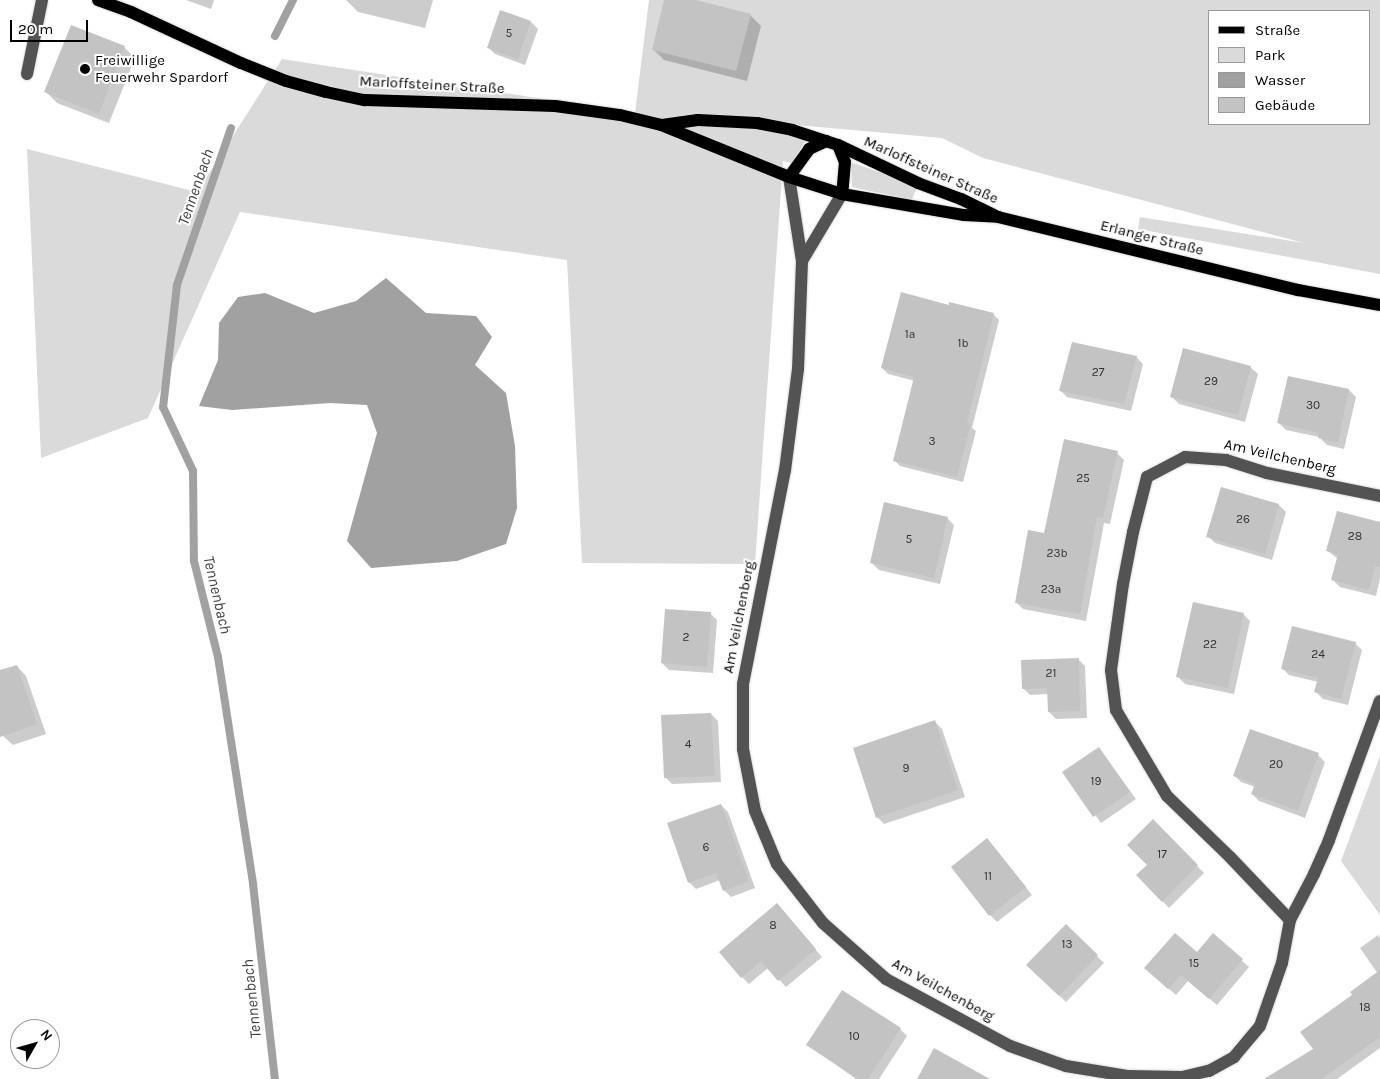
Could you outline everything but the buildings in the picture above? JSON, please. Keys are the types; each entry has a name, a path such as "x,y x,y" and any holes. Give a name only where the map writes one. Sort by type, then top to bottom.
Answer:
{"main road":[{"name":"Marloffsteiner Straße","path":"98,0 131,12 241,64 286,81 326,92 365,100 556,106 598,111 661,125 789,177 842,194 964,215 998,217"},
{"name":"Marloffsteiner Straße","path":"661,125 698,120 757,123 792,130 832,143 918,183 961,199 998,217"},
{"path":"789,177 809,149 832,143 844,162 842,194"},
{"name":"Erlanger Straße","path":"998,217 1298,290 1380,305"}],"street":[{"path":"27,74 42,0"},
{"name":"Am Veilchenberg","path":"789,177 802,261 798,369 785,470 743,684 743,749 755,811 777,864 823,924 886,979 1010,1046 1066,1066 1127,1076 1182,1077 1209,1071 1234,1056 1260,1026 1282,963 1290,920 1329,840 1380,701"},
{"name":"Am Veilchenberg","path":"802,261 842,194"},
{"name":"Am Veilchenberg","path":"1290,920 1230,857 1167,796 1116,710 1111,670 1123,584 1133,532 1147,477 1184,457 1226,460 1267,473 1380,496"}],"green space":[{"path":"649,0 1380,0 1380,274 1138,229 1140,217 1304,243 983,158 942,138 785,124 805,139 805,142 792,163 783,161 755,564 582,563 567,260 240,212 148,418 41,458 27,149 197,192 282,59 635,113"},
{"path":"851,162 917,186 912,200 852,187"},
{"path":"1380,756 1380,915 1341,861"}],"water":[{"path":"386,278 426,313 476,316 492,337 475,365 506,393 515,446 517,508 506,544 457,561 371,568 347,541 377,433 367,405 330,403 232,410 199,406 218,360 219,323 238,297 265,293 314,313 356,301"}],"waterway":[{"name":"Tennenbach","path":"275,36 293,0"},
{"name":"Tennenbach","path":"231,128 177,285 163,407 193,471 194,561 218,657 253,884 275,1079"}],"place":[{"name":"Freiwillige Feuerwehr Spardorf","path":"85,69"}]}
